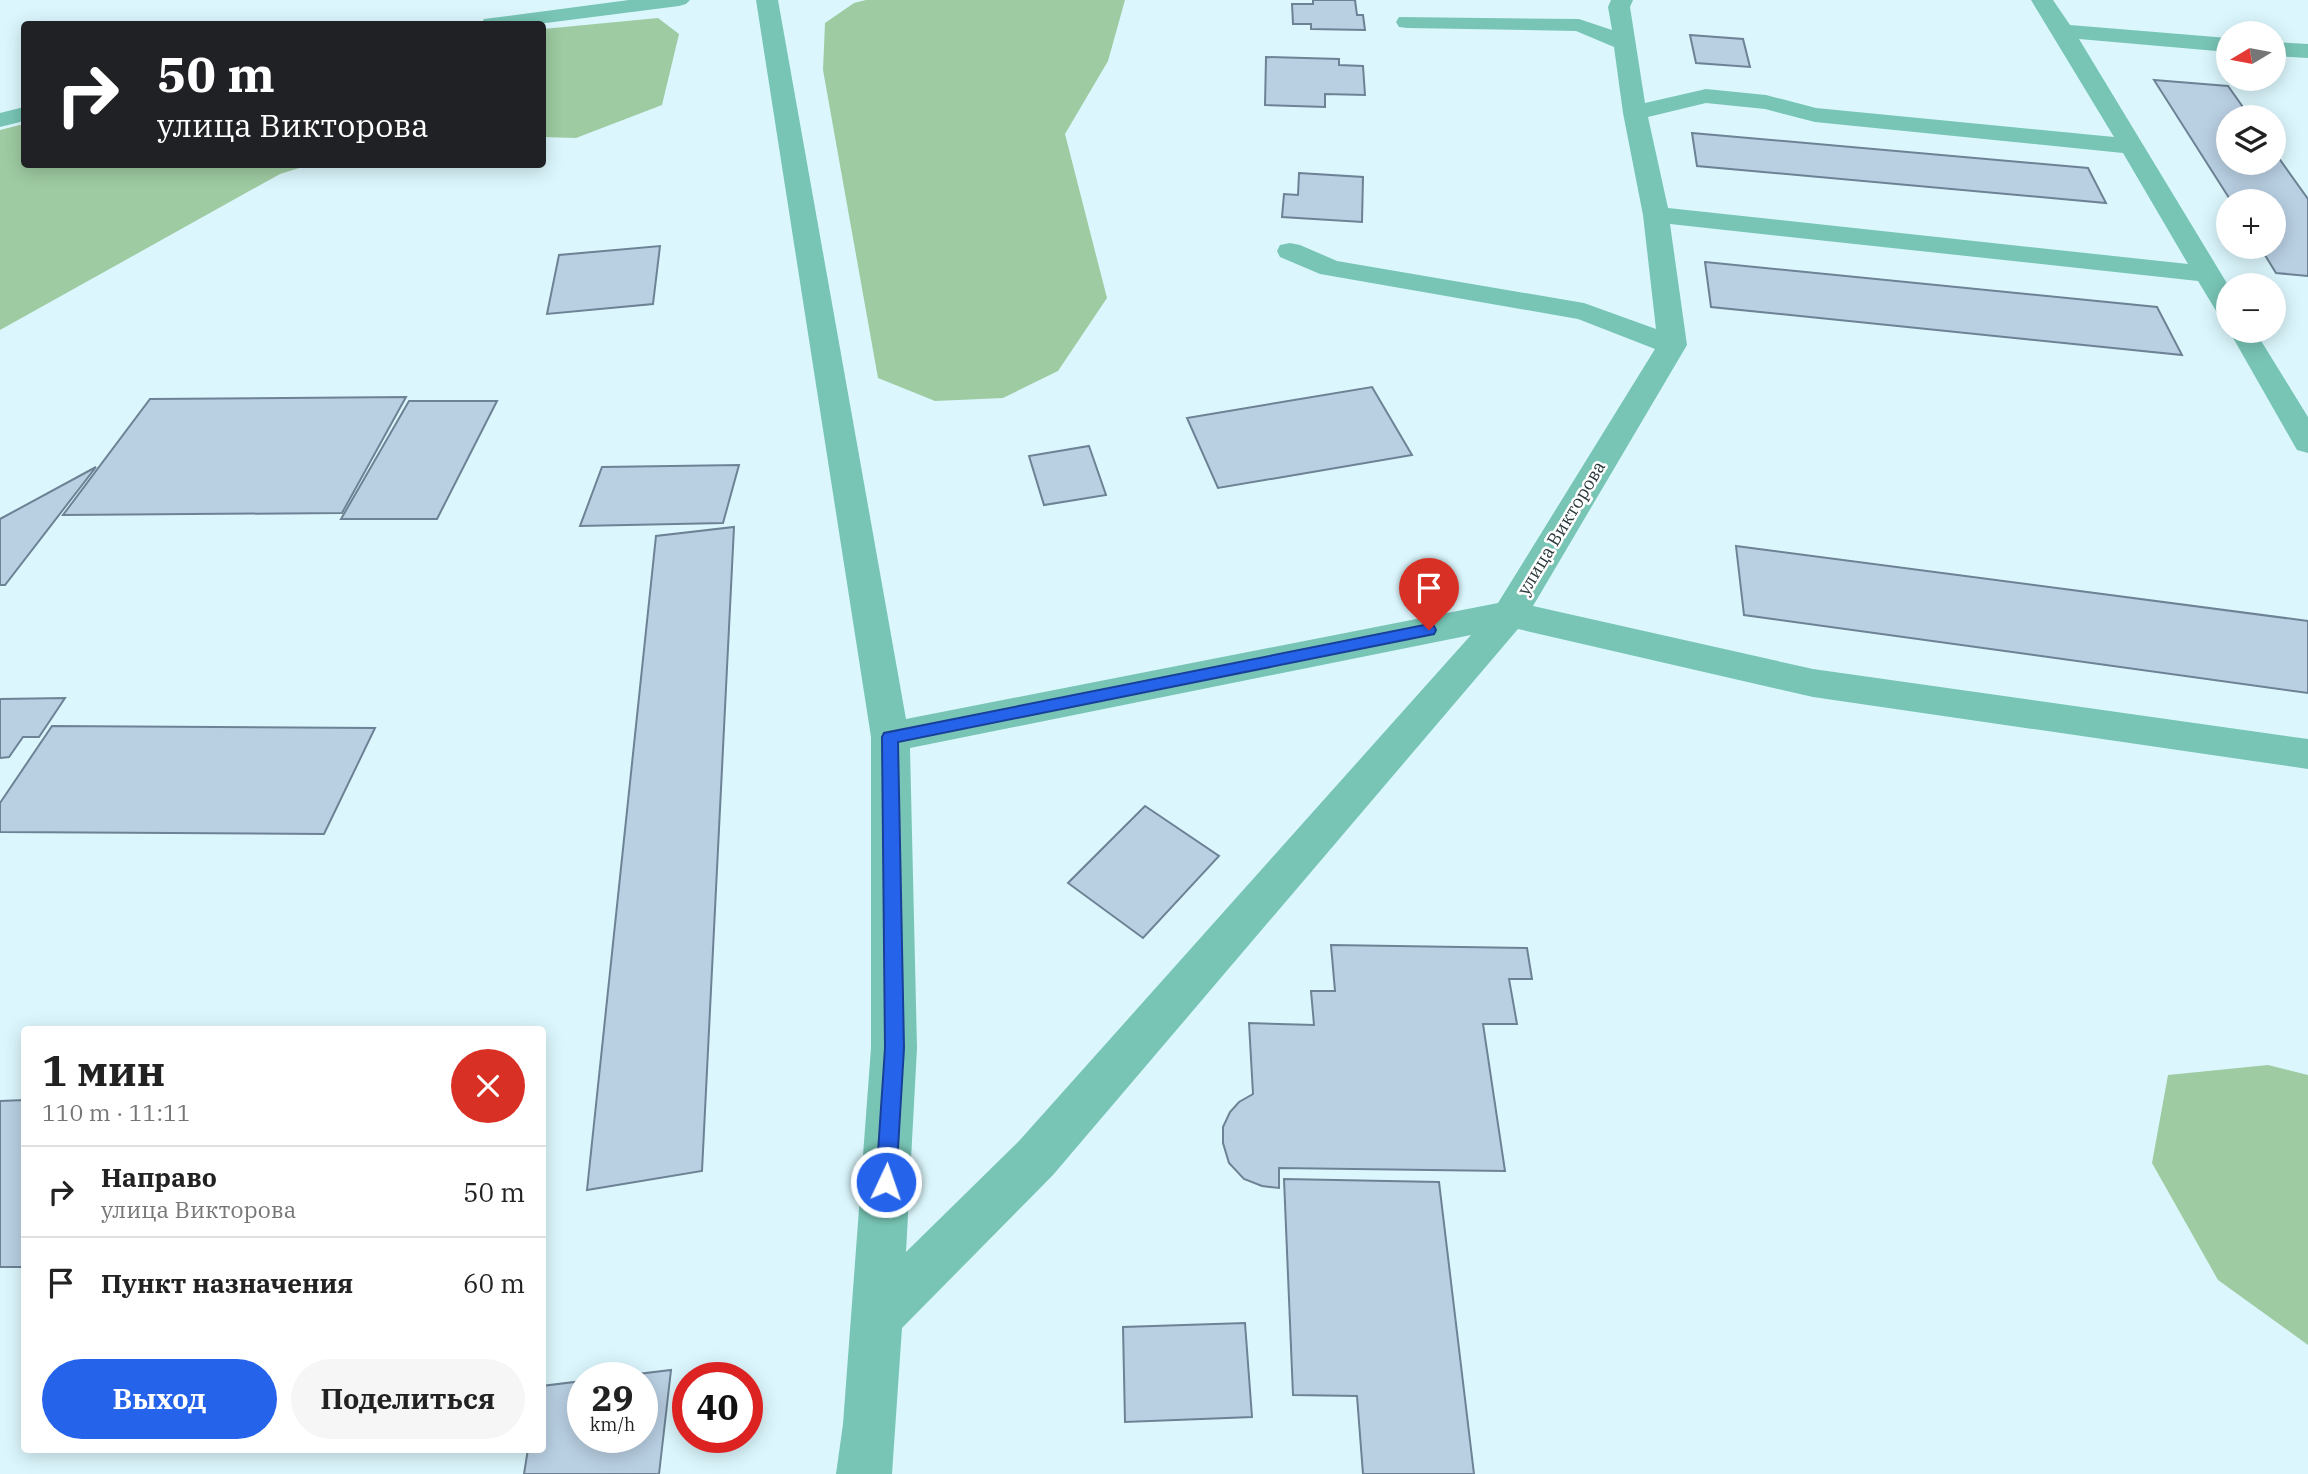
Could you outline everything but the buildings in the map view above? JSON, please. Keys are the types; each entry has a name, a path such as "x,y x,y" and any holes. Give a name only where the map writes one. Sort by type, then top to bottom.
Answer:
{"street":[{"path":"516,21 680,0"},
{"path":"767,0 890,737 894,1048 878,1316 864,1474"},
{"path":"1290,251 1330,268 1584,312 1672,345 1656,215 1635,114 1624,43 1619,7 1622,0"},
{"path":"2042,0 2216,288"},
{"path":"1407,22 1579,25 1624,43"},
{"path":"2063,31 2216,44"},
{"path":"2286,49 2308,51"},
{"path":"1635,114 1706,96 1766,102 1815,115 2132,146"},
{"path":"0,120 21,115"},
{"path":"1656,215 2208,274"},
{"path":"2248,343 2308,443"},
{"name":"улица Викторова","path":"890,737 1510,614 1672,345"},
{"path":"878,1316 1036,1158 1510,614 1813,683 2308,754"}],"green space":[{"path":"866,0 1125,0 1108,61 1065,134 1107,298 1058,371 1003,398 935,401 878,378 823,70 825,23 854,3"},
{"path":"658,18 679,34 662,105 576,138 546,137 546,29"},
{"path":"21,125 21,168 299,168 280,174 0,330 0,130"},
{"path":"2268,1065 2308,1075 2308,1345 2218,1280 2152,1163 2168,1075"}],"route":[{"path":"886,1182 894,1048 890,737 1429,630"}]}
